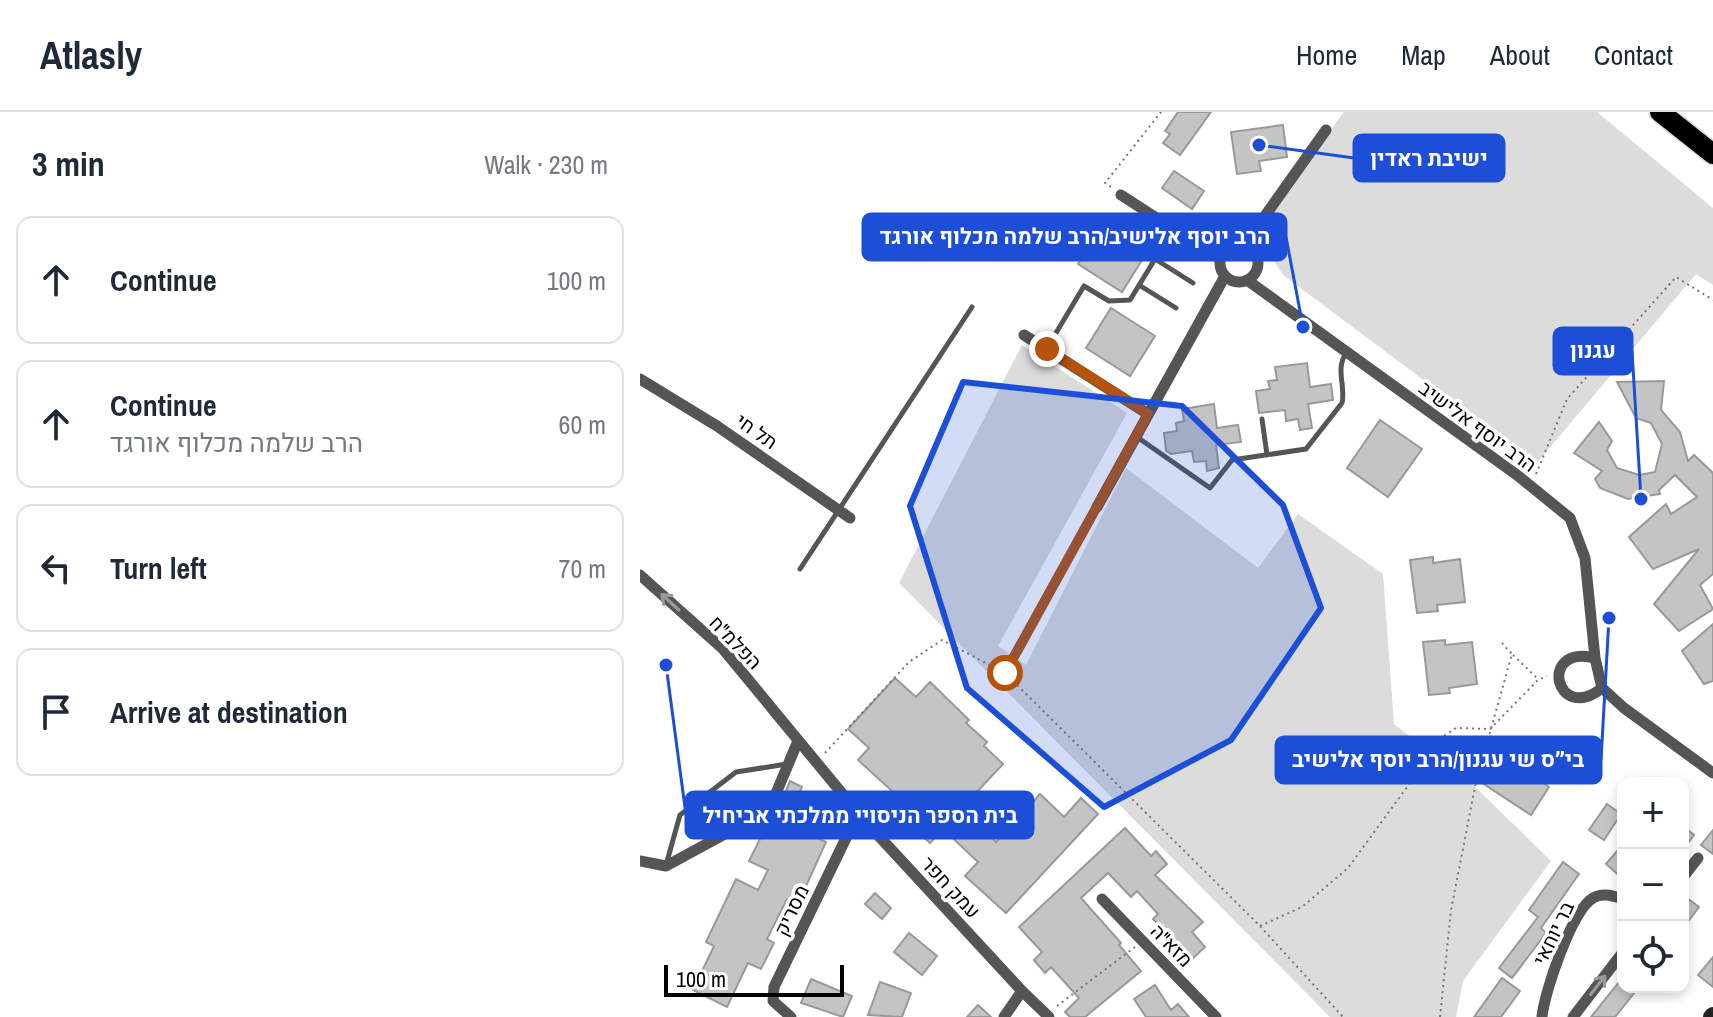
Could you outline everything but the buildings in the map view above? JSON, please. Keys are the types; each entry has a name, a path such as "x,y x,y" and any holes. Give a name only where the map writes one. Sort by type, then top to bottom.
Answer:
{"highway":[{"path":"1660,112 1713,156"}],"street":[{"path":"1245,244 1326,130"},
{"path":"1121,195 1220,259"},
{"path":"1245,244 1255,252 1258,265 1247,280 1236,282 1225,276 1220,259 1226,248 1245,244"},
{"path":"1097,507 1225,276"},
{"name":"הרב יוסף אלישיב","path":"1247,280 1531,486 1570,518 1585,558 1595,658"},
{"path":"1024,335 1148,414"},
{"name":"תל חי","path":"640,379 717,426 850,518"},
{"name":"הפלמ\"ח","path":"640,575 723,649 798,741"},
{"path":"1602,688 1583,699 1569,696 1560,685 1559,671 1574,656 1595,658 1602,688 1624,708 1713,773"},
{"path":"640,861 666,866 769,810 798,741"},
{"name":"עמק חפר","path":"798,741 864,820 1048,1016"},
{"name":"מסריק","path":"791,1017 773,1001 774,987 847,836 864,820"},
{"path":"1689,869 1698,858"},
{"name":"בר יוחאי","path":"1542,1017 1544,998 1581,910 1593,898 1608,894 1617,897"},
{"name":"מזא\"ה","path":"1102,899 1216,1017"},
{"path":"1573,1017 1617,960"},
{"path":"1004,1017 1022,991"}],"lane":[{"path":"1047,349 1084,286 1109,301 1130,300 1155,259 1193,283"},
{"path":"1139,285 1176,308"},
{"path":"800,569 972,307"},
{"path":"1136,436 1210,488 1232,460 1306,449 1342,403 1340,367 1346,352"},
{"path":"1262,419 1267,455"},
{"path":"666,866 680,815 736,772 789,764"}],"path":[{"path":"1121,195 1105,183 1161,112"},
{"path":"1531,486 1567,399 1676,277 1713,300"},
{"path":"1005,673 1097,507"},
{"path":"816,763 909,662 942,640 1005,673 1260,926 1343,1017"},
{"path":"1500,641 1538,680"},
{"path":"1440,1017 1451,910 1476,782 1512,654"},
{"path":"1260,926 1302,907 1348,868 1445,735 1456,728 1490,729 1538,680 1559,671"},
{"path":"1048,1016 1143,940"}],"highlighted area":[{"path":"963,382 1182,406 1283,505 1321,608 1231,740 1104,807 967,688 910,506"}],"shaded area":[{"path":"1344,112 1597,112 1713,208 1713,285 1696,274 1536,464 1283,275 1271,256 1258,228"},
{"path":"1022,345 1127,413 998,646 1026,665 1126,468 1258,568 1298,514 1383,574 1394,724 1468,780 1551,861 1463,981 1456,1017 1330,1017 899,583"}],"place":[{"name":"ישיבת ראדין","path":"1259,145"},
{"name":"הרב יוסף אלישיב/הרב שלמה מכלוף אורגד","path":"1303,327"},
{"name":"עגנון","path":"1641,499"},
{"name":"בי״ס שי עגנון/הרב יוסף אלישיב","path":"1609,618"},
{"name":"בית הספר הניסויי ממלכתי אביחיל","path":"666,665"}],"route":[{"path":"1005,673 1148,414 1047,349"}]}
